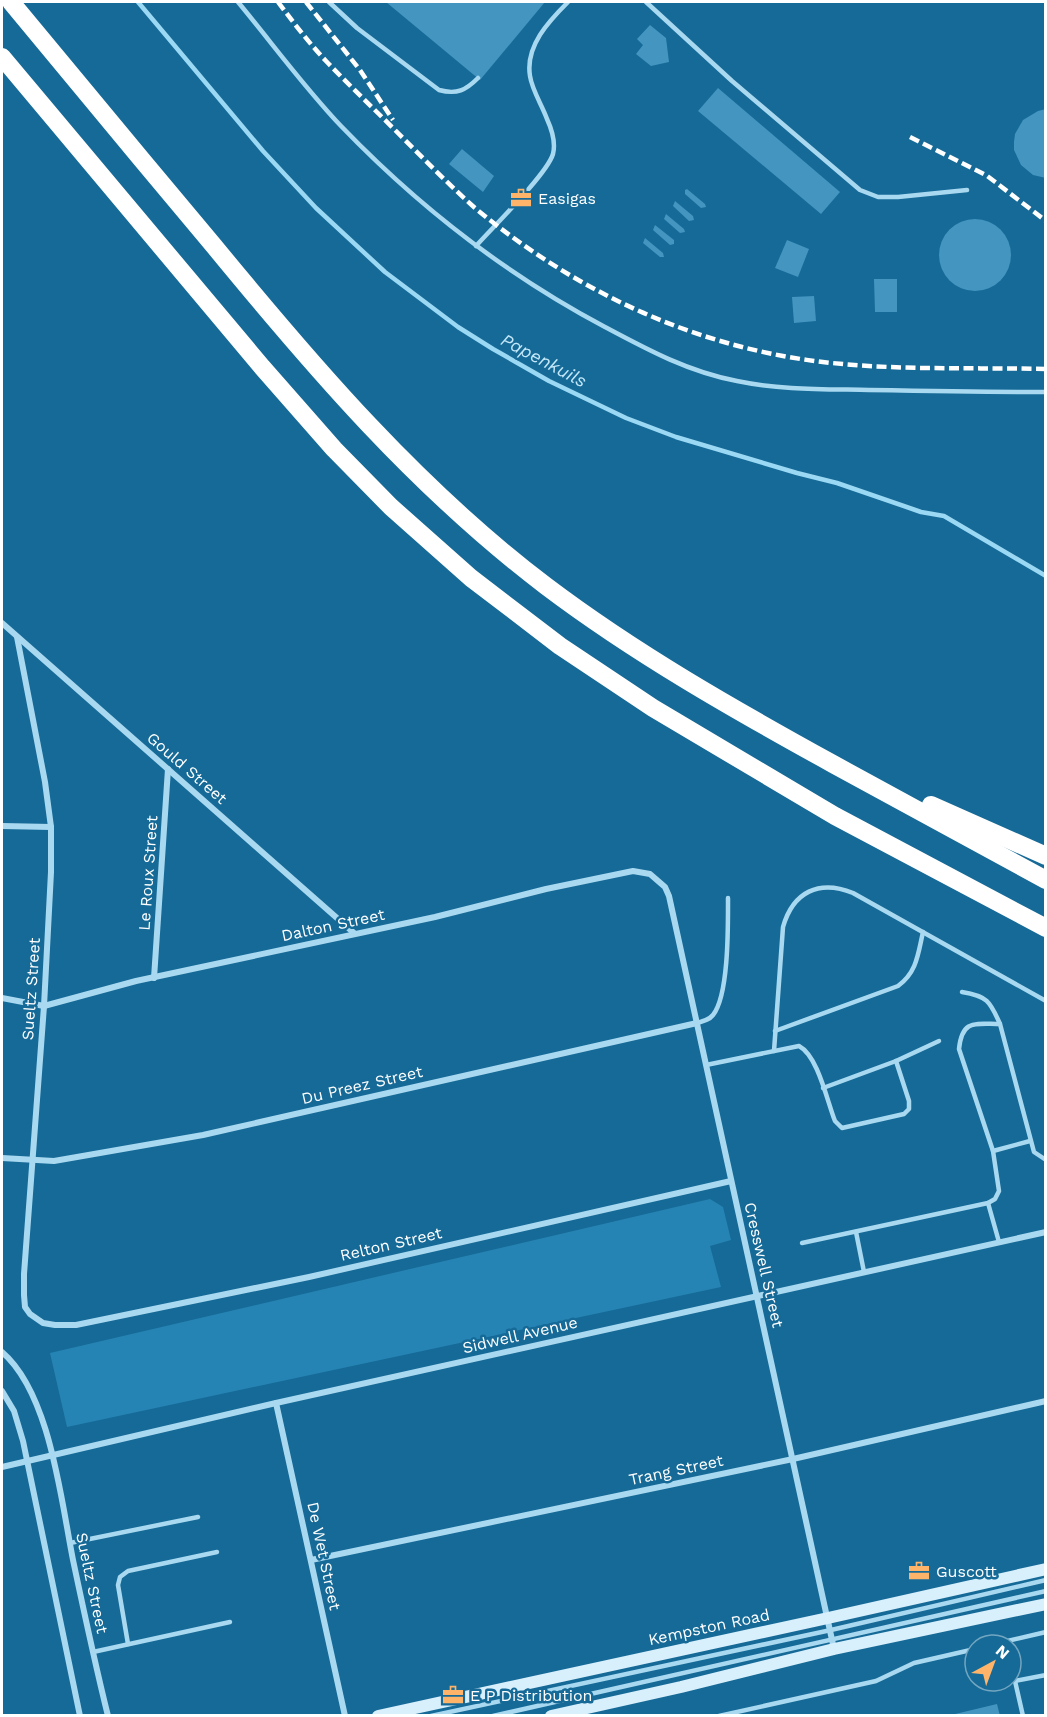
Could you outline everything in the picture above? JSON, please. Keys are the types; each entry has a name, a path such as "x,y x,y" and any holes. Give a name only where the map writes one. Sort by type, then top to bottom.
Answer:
{"highway":[{"path":"11,2 318,371 420,478 504,552 590,619 680,677 759,723 1046,880"},
{"path":"2,57 262,367 334,449 391,507 471,578 560,646 652,708 1046,941"},
{"path":"818,755 1046,856"},
{"path":"835,816 1046,928"}],"main road":[{"name":"Kempston Road","path":"378,1716 830,1624 1046,1569"},
{"path":"551,1716 681,1687 833,1643 1046,1604"}],"street":[{"name":"Gould Street","path":"2,623 354,933"},
{"name":"Sueltz Street","path":"17,638 51,827 44,1006 26,1232 24,1294 30,1314 36,1320 55,1325"},
{"name":"Le Roux Street","path":"154,978 168,769"},
{"path":"2,826 51,827"},
{"name":"Dalton Street","path":"2,998 44,1006 154,978 435,917 546,889 633,872 650,874 665,887"},
{"name":"Cresswell Street","path":"665,887 758,1296 833,1643"},
{"name":"Du Preez Street","path":"2,1158 32,1161 75,1158 203,1135 697,1023"},
{"name":"Relton Street","path":"55,1325 76,1325 111,1319 206,1299 731,1181"},
{"name":"Sidwell Avenue","path":"2,1467 276,1403 1046,1232"},
{"path":"2,1352 22,1375 34,1398 52,1456"},
{"path":"2,1391 14,1411 27,1461 80,1716"},
{"name":"Trang Street","path":"311,1560 794,1459 1046,1401"},
{"name":"De Wet Street","path":"276,1403 345,1716"},
{"name":"Sueltz Street","path":"52,1456 108,1716"}],"lane":[{"path":"238,2 340,124 392,177 476,246 582,315 657,355 691,369 736,381 789,388 1046,392"},
{"path":"329,2 357,28 439,90 449,93 458,92 467,89 478,78"},
{"path":"476,246 536,180 553,156 553,132 530,78 528,59 551,19 568,2"},
{"path":"646,2 732,81 860,190 878,197 967,190"},
{"path":"774,1051 783,927 794,905 806,893 820,887 837,887 853,893 1046,1001"},
{"path":"697,1023 709,1020 715,1012 722,992 729,898"},
{"path":"775,1031 898,986 909,978 915,965 923,932"},
{"path":"962,992 977,994 987,999 993,1008 1000,1024 1030,1141 1034,1152 1046,1160"},
{"path":"802,1244 988,1203 995,1199 999,1191 993,1151 959,1049 960,1037 966,1027 973,1024 1000,1024"},
{"path":"823,1088 896,1061 939,1041"},
{"path":"706,1065 799,1046 806,1050 812,1059 835,1121 842,1128 904,1114 909,1109 909,1101 896,1061"},
{"path":"993,1151 1030,1141"},
{"path":"988,1203 999,1242"},
{"path":"856,1232 864,1272"},
{"path":"70,1543 198,1517"},
{"path":"128,1644 118,1585 120,1577 128,1571 217,1552"},
{"path":"431,1716 830,1624 1046,1580"},
{"path":"493,1716 833,1643 1046,1591"},
{"path":"93,1652 230,1622"},
{"path":"1023,1637 1046,1632"},
{"path":"719,1716 876,1681 914,1663 963,1651"},
{"path":"1023,1678 1046,1675"},
{"path":"1017,1693 1023,1716"}],"shaded area":[{"path":"710,1199 723,1207 731,1240 710,1246 721,1287 67,1427 50,1353"}],"building":[{"path":"386,2 545,2 480,80"},
{"path":"650,25 666,38 669,62 651,66 636,54 643,45 637,39"},
{"path":"718,88 840,192 821,214 698,111"},
{"path":"1046,109 1046,178 1033,175 1021,165 1014,150 1014,142 1015,134 1023,120"},
{"path":"462,149 494,176 483,192 449,164"},
{"path":"687,189 706,207 701,208 685,194"},
{"path":"675,201 693,216 694,220 689,221 673,206"},
{"path":"666,214 685,232 680,233 664,219"},
{"path":"968,219 982,219 1001,229 1011,248 1011,262 1001,281 982,291 968,291 949,281 939,262 939,248 949,229"},
{"path":"655,225 674,240 674,244 670,245 653,230"},
{"path":"645,238 663,253 664,257 660,257 643,243"},
{"path":"787,240 809,249 798,277 775,268"},
{"path":"874,279 897,279 897,312 875,312"},
{"path":"814,296 816,321 794,323 792,297"},
{"path":"997,1704 1000,1716 951,1716 951,1715"}],"waterway":[{"name":"Papenkuils","path":"138,2 263,151 316,208 385,272 458,327 549,381 626,418 676,437 837,483 921,512 944,516 1046,576"}],"railway":[{"path":"278,2 326,61 475,208 509,235 545,259 620,302 699,334 741,347 783,356 881,367 1046,369"},
{"path":"306,2 360,70 393,120"},
{"path":"910,137 986,175 1046,221"}],"place":[{"name":"Easigas","path":"521,198"},
{"name":"Guscott","path":"919,1571"},
{"name":"E P Distribution","path":"453,1695"}]}
